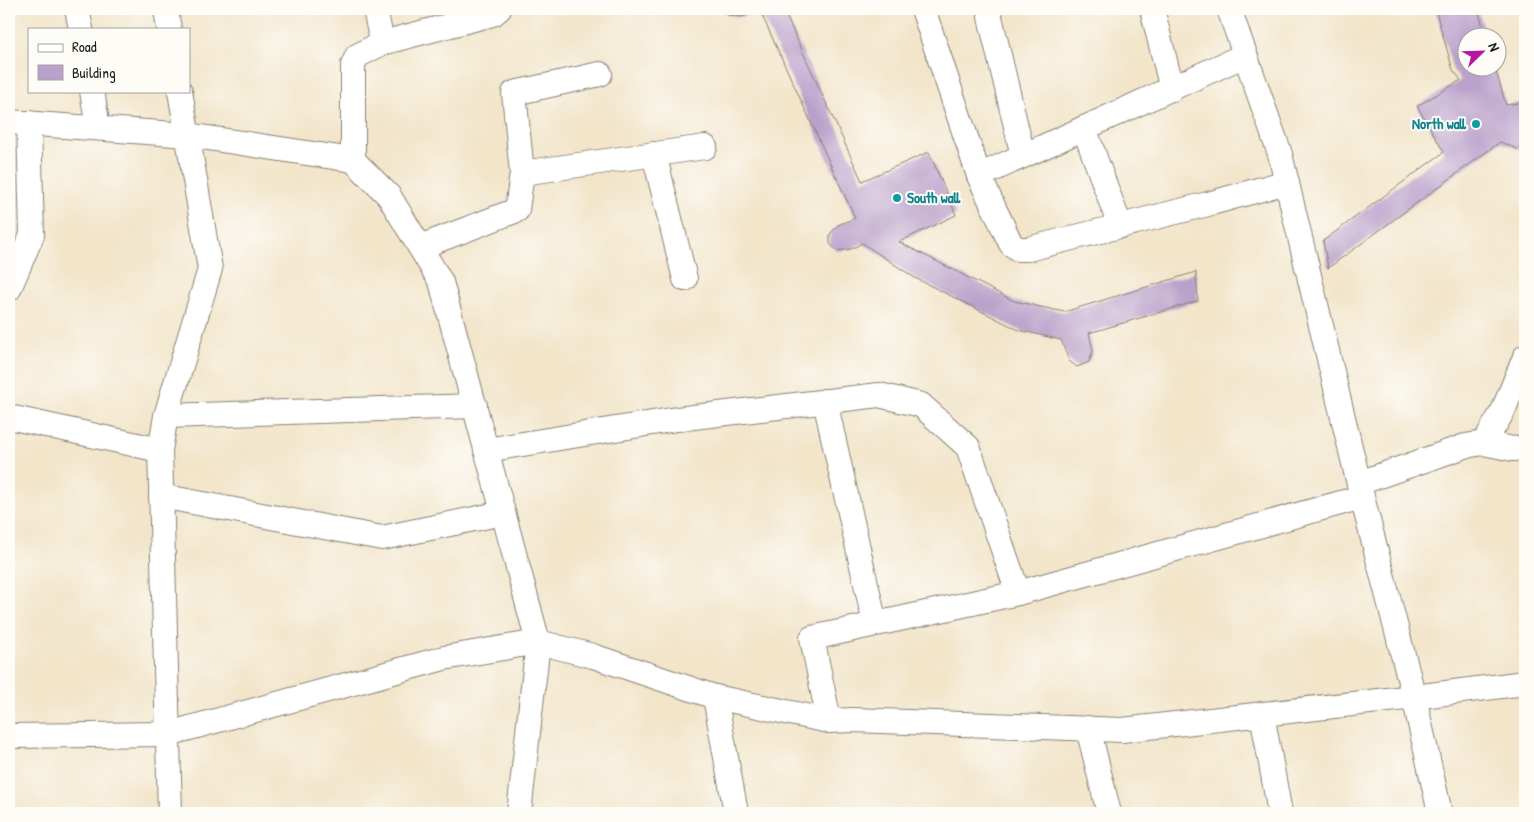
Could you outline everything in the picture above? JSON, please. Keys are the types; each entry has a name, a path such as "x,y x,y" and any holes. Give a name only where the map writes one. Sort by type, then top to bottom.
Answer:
{"street":[{"path":"77,9 81,28"},
{"path":"166,9 169,28"},
{"path":"376,9 382,43"},
{"path":"353,160 353,65 357,56 382,43 493,14 498,9"},
{"path":"923,9 979,176 1011,244 1018,249 1028,249 1208,204 1286,182"},
{"path":"1152,9 1172,88"},
{"path":"1229,9 1280,154 1360,490 1414,697 1440,813"},
{"path":"990,17 1023,156"},
{"path":"979,176 1245,55"},
{"path":"420,246 517,210 522,173 514,93 600,74"},
{"path":"92,92 98,128"},
{"path":"170,813 160,450 166,416 210,269 180,92"},
{"path":"9,289 32,235 19,122 188,135 353,160 389,196 441,282 538,642 519,813"},
{"path":"1084,128 1120,226"},
{"path":"522,173 705,147"},
{"path":"654,154 685,278"},
{"path":"1484,443 1503,410 1525,357"},
{"path":"486,450 677,419 879,395 922,405 968,447 1018,593"},
{"path":"825,401 875,624"},
{"path":"166,416 475,406"},
{"path":"9,417 160,450"},
{"path":"829,722 812,638 1018,593 1360,490 1465,446 1484,443 1513,449 1525,448"},
{"path":"161,496 382,538 504,513"},
{"path":"9,736 168,734 444,658 538,642 593,656 714,697 829,722 863,720 1122,730 1525,683"},
{"path":"714,697 736,813"},
{"path":"1262,714 1280,813"},
{"path":"1088,728 1109,813"}],"building":[{"name":"South wall","path":"721,9 783,9 862,181 929,152 956,215 899,242 1014,301 1064,312 1196,272 1198,301 1089,333 1093,351 1089,362 1077,367 1069,361 1061,340 1019,330 915,278 862,243 851,249 837,251 830,244 830,234 838,225 855,218 760,11 741,17 728,15"},
{"name":"North wall","path":"1435,9 1478,9 1483,28 1456,28 1456,74 1453,70"},
{"name":"North wall","path":"1459,78 1498,78 1506,105 1525,104 1525,147 1517,149 1500,142 1328,268 1323,241 1444,152 1417,106 1461,80"}],"place":[{"name":"North wall","path":"1476,124"},
{"name":"South wall","path":"897,198"}]}
